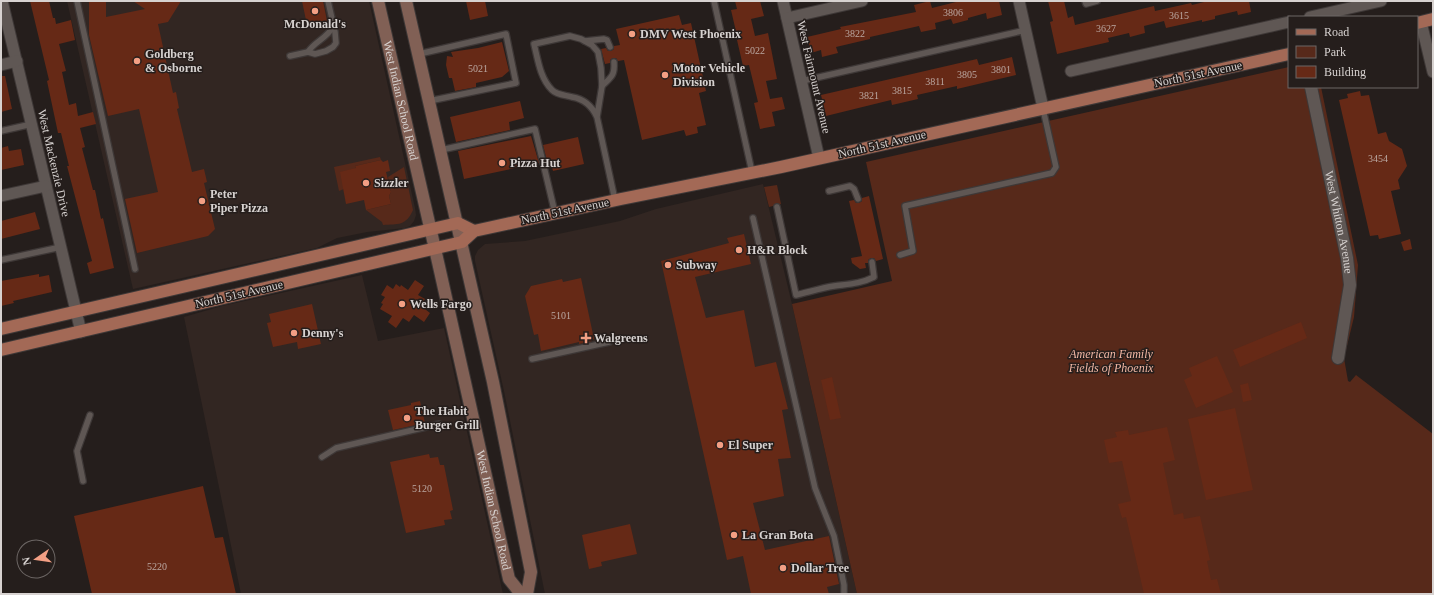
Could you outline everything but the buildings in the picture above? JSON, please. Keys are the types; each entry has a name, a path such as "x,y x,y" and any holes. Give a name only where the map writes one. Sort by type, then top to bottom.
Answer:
{"main road":[{"name":"West Indian School Road","path":"378,1 509,579 521,594"},
{"name":"West Indian School Road","path":"406,1 458,223 493,382 531,572 527,594"},
{"name":"North 51st Avenue","path":"1,350 462,242 474,231 615,200 820,158 1288,54"},
{"name":"North 51st Avenue","path":"1,329 458,223"},
{"path":"458,223 474,231"}],"street":[{"name":"West Mackenzie Drive","path":"2,1 81,332"},
{"name":"West Fairmount Avenue","path":"783,1 820,158"},
{"path":"787,18 862,1"},
{"path":"1019,1 1043,108"},
{"path":"1314,16 1381,1"},
{"path":"1424,21 1433,72"},
{"path":"1071,70 1288,22"},
{"path":"1,65 16,62"},
{"name":"West Whitton Avenue","path":"1311,88 1347,258 1350,285 1338,358"},
{"path":"1,196 46,186"}],"lane":[{"path":"77,1 135,269"},
{"path":"290,56 308,52 315,54 330,50 336,43 328,1"},
{"path":"714,1 752,172"},
{"path":"1085,1 1086,4 1098,1"},
{"path":"308,52 311,47 330,33 333,27"},
{"path":"802,81 1026,30"},
{"path":"419,54 506,34 516,83 429,101"},
{"path":"598,117 592,107 584,101 574,97 562,95 552,90 543,78 534,44 570,36 585,41 592,45 598,52 602,86 598,117 615,200"},
{"path":"585,41 604,39 607,40 610,47"},
{"path":"602,86 612,77 614,72 614,62"},
{"path":"900,255 913,251 905,206 1052,173 1054,171 1056,167 1043,108"},
{"path":"1,131 32,124"},
{"path":"441,150 534,128 555,213"},
{"path":"829,191 850,186 854,189 858,199"},
{"path":"776,207 796,295 833,286 860,284 867,281 874,277 872,262"},
{"path":"753,218 815,488 834,536 844,584 844,594"},
{"path":"1,260 61,247"},
{"path":"532,359 609,342"},
{"path":"83,482 77,451 90,415"},
{"path":"322,457 336,448 439,424"}],"shaded area":[{"path":"67,1 369,1 415,208 416,215 414,221 410,226 405,228 367,232 337,238 317,248 133,289"},
{"path":"763,184 792,304 857,594 545,594 504,391 475,261 475,256 478,250 485,244 525,241 620,221 656,209"},
{"path":"362,275 378,341 444,328 503,594 241,594 184,317 222,306"}],"green space":[{"name":"American Family Fields of Phoenix","path":"1288,67 1288,88 1321,88 1358,265 1354,317 1344,358 1348,381 1350,382 1356,375 1433,434 1433,594 857,594 792,304 892,281 866,162"},
{"path":"380,157 381,160 355,166 356,168 344,189 339,191 334,167"},
{"path":"404,167 413,210 404,222 383,225 382,222 366,210 391,204 389,196 391,192 388,177"},
{"path":"777,185 781,204 769,207 764,187"}],"place":[{"name":"McDonald's","path":"315,11"},
{"name":"DMV West Phoenix","path":"632,34"},
{"name":"Goldberg & Osborne","path":"137,61"},
{"name":"Motor Vehicle Division","path":"665,75"},
{"name":"Pizza Hut","path":"502,163"},
{"name":"Sizzler","path":"366,183"},
{"name":"Peter Piper Pizza","path":"202,201"},
{"name":"H&R Block","path":"739,250"},
{"name":"Subway","path":"668,265"},
{"name":"Wells Fargo","path":"402,304"},
{"name":"Denny's","path":"294,333"},
{"name":"Walgreens","path":"586,338"},
{"name":"The Habit Burger Grill","path":"407,418"},
{"name":"El Super","path":"720,445"},
{"name":"La Gran Bota","path":"734,535"},
{"name":"Dollar Tree","path":"783,568"}]}
